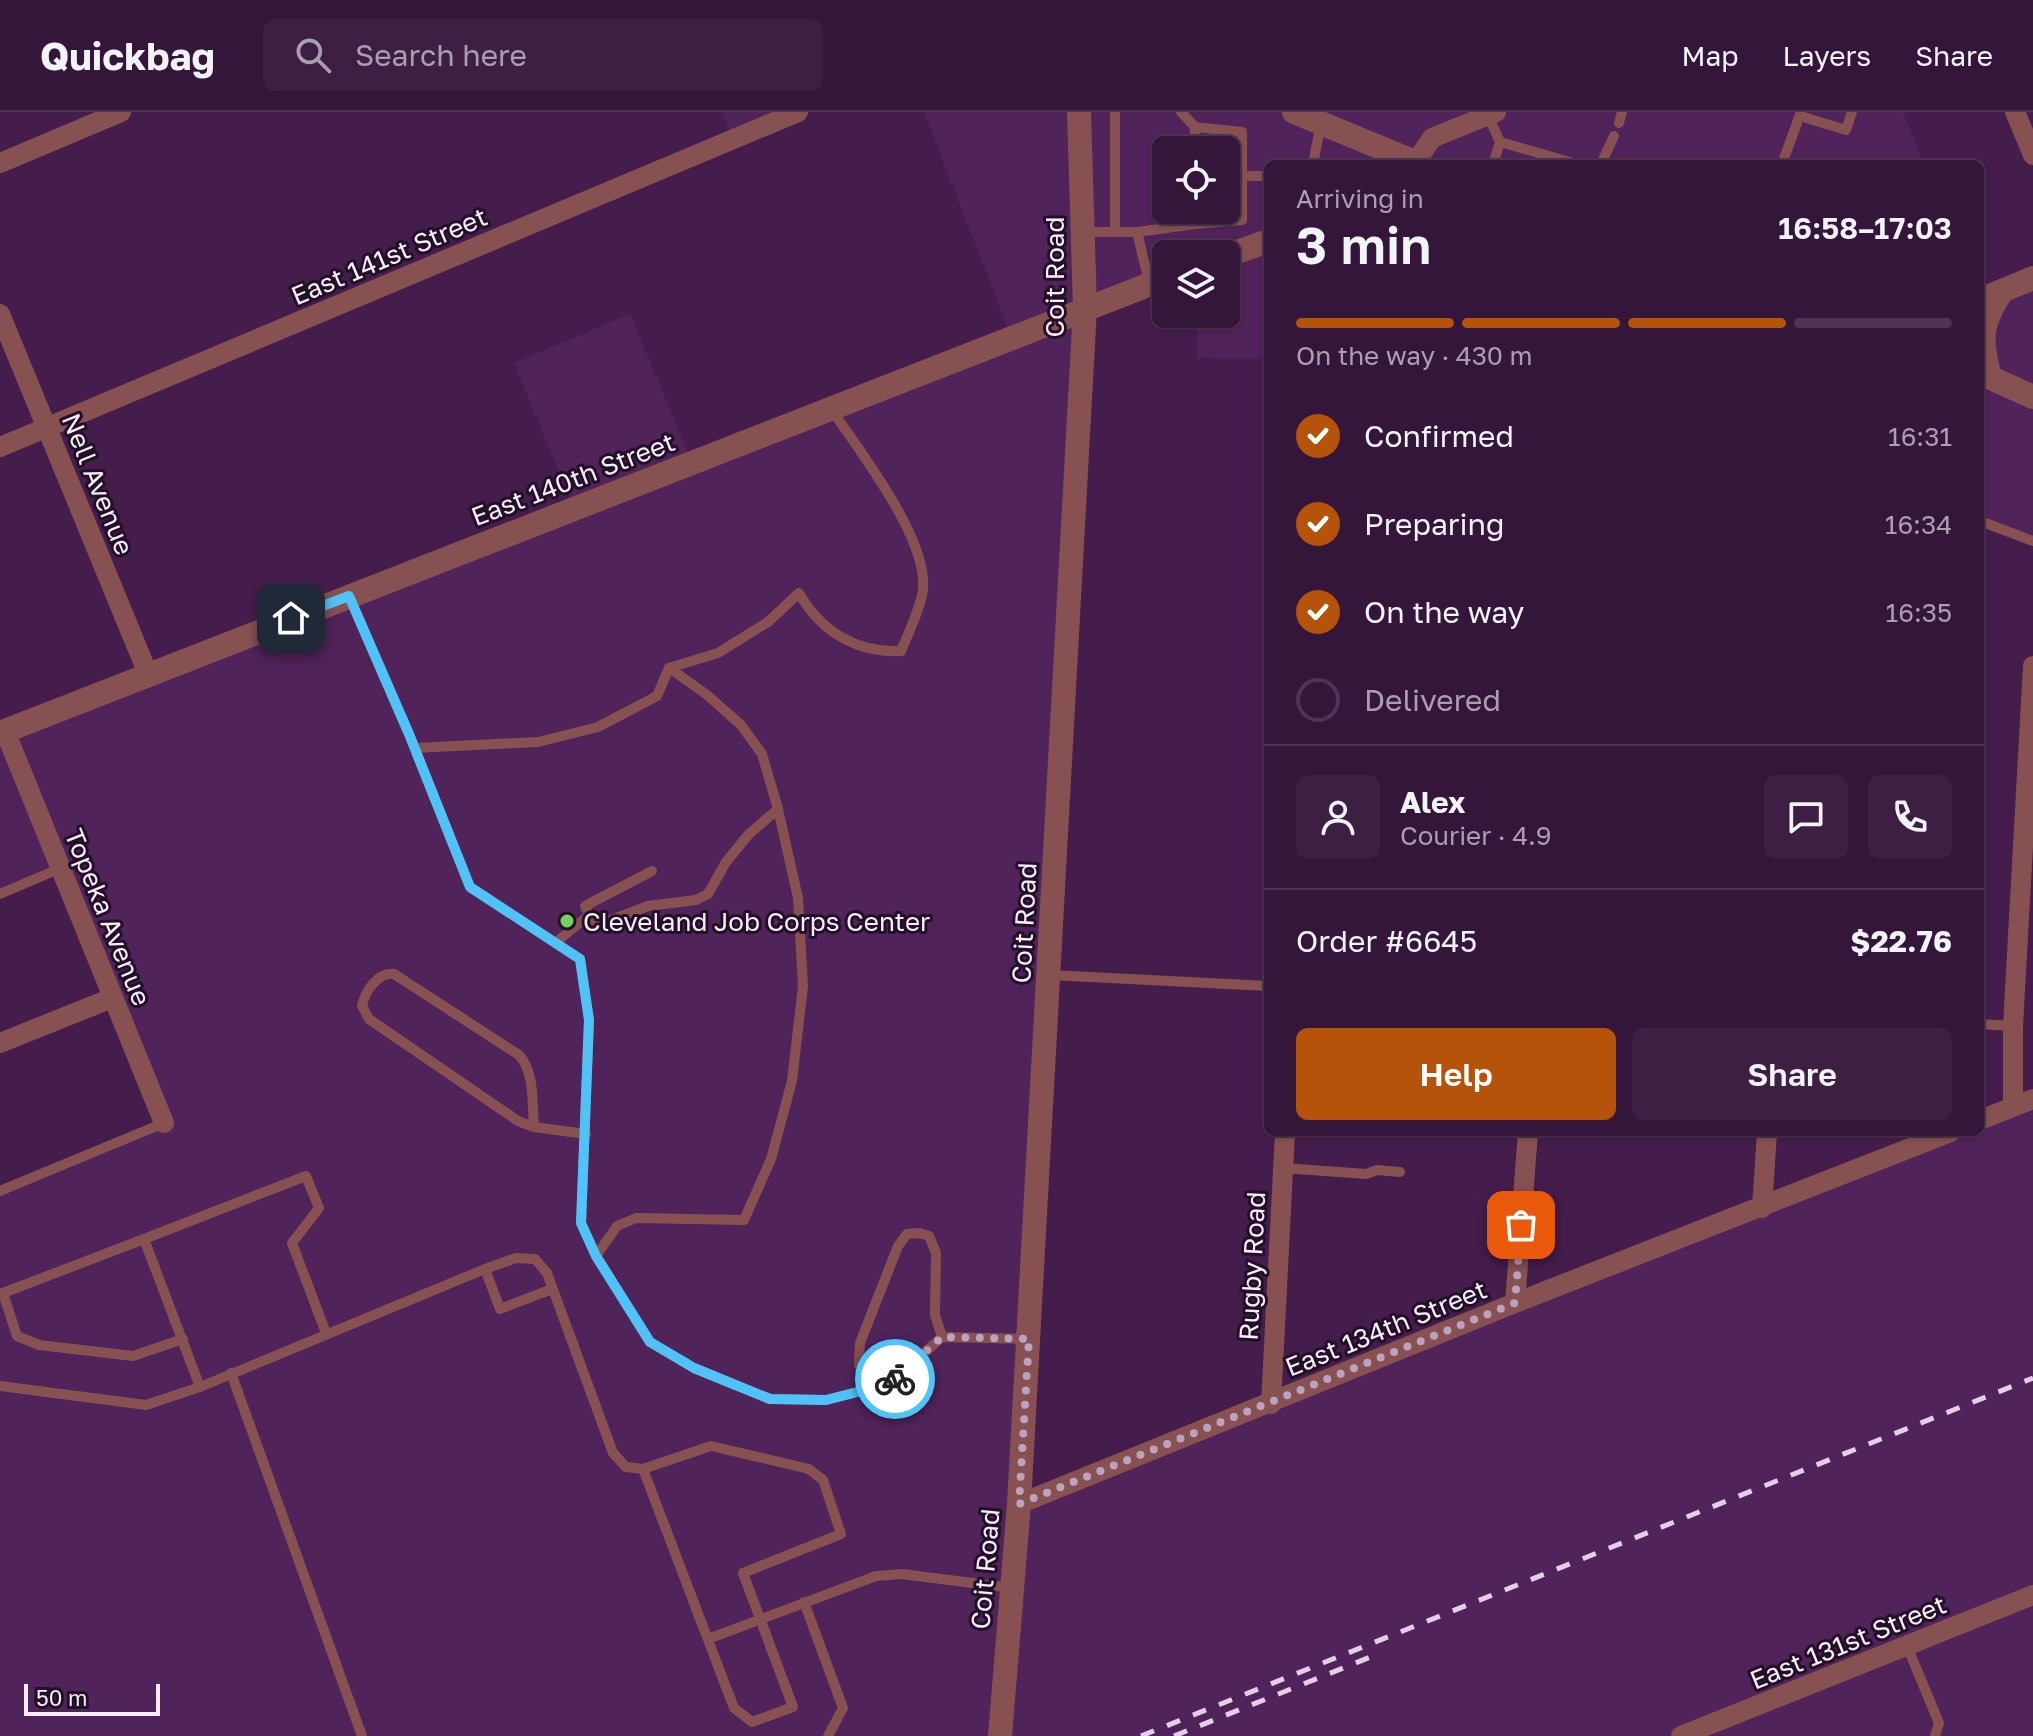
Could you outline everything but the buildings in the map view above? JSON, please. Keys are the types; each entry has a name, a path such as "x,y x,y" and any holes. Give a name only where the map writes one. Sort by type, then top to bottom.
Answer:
{"street":[{"path":"0,163 121,112"},
{"name":"East 141st Street","path":"0,447 798,112"},
{"name":"Coit Road","path":"1000,1736 1029,1339 1085,308 1079,112"},
{"path":"1294,112 1408,160"},
{"path":"2015,112 2033,155"},
{"path":"1419,160 1432,138 1492,114"},
{"path":"1240,251 1264,242"},
{"path":"1984,332 1991,295 2033,278"},
{"name":"East 140th Street","path":"2,732 1152,283"},
{"name":"Nell Avenue","path":"0,314 148,674"},
{"path":"1985,375 2033,397"},
{"path":"2013,1107 2013,1026 2033,666"},
{"name":"Topeka Avenue","path":"2,732 61,868 164,1123"},
{"path":"0,1043 112,998"},
{"path":"1984,1118 2033,1099"},
{"name":"Rugby Road","path":"1271,1404 1285,1136"},
{"path":"1515,1303 1528,1136"},
{"path":"1762,1208 1767,1136"},
{"name":"East 134th Street","path":"1019,1504 1515,1303 1941,1136"},
{"name":"East 131st Street","path":"1681,1736 2033,1595"}],"lane":[{"path":"1115,112 1115,232"},
{"path":"1181,112 1195,127 1242,132 1236,160 1242,176 1240,182"},
{"path":"1783,160 1800,114 1846,130 1852,112"},
{"path":"1492,114 1500,142 1494,160"},
{"path":"1314,160 1321,123"},
{"path":"1195,127 1195,136"},
{"path":"1603,160 1614,136"},
{"path":"1500,142 1563,160"},
{"path":"1242,176 1264,176"},
{"path":"1082,232 1137,232 1196,224"},
{"path":"1137,232 1152,267"},
{"path":"415,748 538,742 598,727 657,696 669,668 718,653 768,622 799,593 805,603 844,640 878,652 901,651 923,589 919,555 897,510 830,408"},
{"path":"1984,523 2033,541"},
{"path":"349,596 415,748 470,887 580,959 589,1020 581,1223 596,1256 650,1342 694,1368 770,1399 826,1400 889,1384 942,1337 1029,1339"},
{"path":"596,1256 617,1226 636,1218 744,1220 771,1159 792,1081 803,986 798,898 762,754 741,725 706,694 669,668"},
{"path":"652,871 585,906 589,915 598,925 648,906 696,900 708,894 726,862 749,834 778,809"},
{"path":"0,894 61,868"},
{"path":"555,943 589,915"},
{"path":"534,1127 530,1075 519,1055 394,974 386,973 380,977 364,997 364,1014 501,1112 534,1127 586,1134"},
{"path":"1050,975 1264,986"},
{"path":"1984,1024 2013,1026"},
{"path":"0,1191 164,1123"},
{"path":"1283,1168 1366,1174 1377,1170 1400,1172"},
{"path":"183,1339 133,1356 39,1345 17,1336 3,1293 306,1176 319,1208 292,1243 326,1333"},
{"path":"868,1389 859,1365 860,1343 898,1246 907,1234 929,1236 936,1253 935,1315 942,1337"},
{"path":"144,1239 200,1387"},
{"path":"0,1386 146,1405 200,1387 485,1269 516,1258 535,1259 547,1273 613,1453 626,1467 643,1469 711,1446 809,1469 823,1480 841,1534 743,1573 793,1707 752,1722 734,1708 643,1469"},
{"path":"485,1269 500,1309 552,1289"},
{"path":"231,1373 362,1736"},
{"path":"708,1639 876,1576 902,1574 1012,1588"},
{"path":"804,1602 843,1708 828,1736"},
{"path":"1907,1646 1939,1723 1940,1728 1935,1736"}],"shaded area":[{"path":"722,112 798,112 733,139"},
{"path":"924,112 1903,112 1922,160 1264,160 1264,359 1198,358 1197,328 1240,328 1240,240 1152,240 1152,283 1085,309 1019,1503 1941,1136 1984,1136 1984,1118 2033,1099 2033,1736 0,1736 0,1191 164,1123 61,869 0,894 0,733 574,508 514,363 630,314 692,462 1011,336"},
{"path":"2033,278 2033,541 1984,523 1984,298"}],"railway":[{"path":"1141,1736 2033,1378"},
{"path":"1174,1736 1378,1654"}],"way so far":[{"path":"895,1379 942,1337 1029,1339 1019,1504 1515,1303 1521,1225"}],"place":[{"name":"Cleveland Job Corps Center","path":"567,921"}],"route":[{"path":"291,618 349,596 409,734 470,887 580,959 589,1020 581,1223 596,1256 650,1342 694,1368 770,1399 826,1400 889,1384 895,1379"}]}
